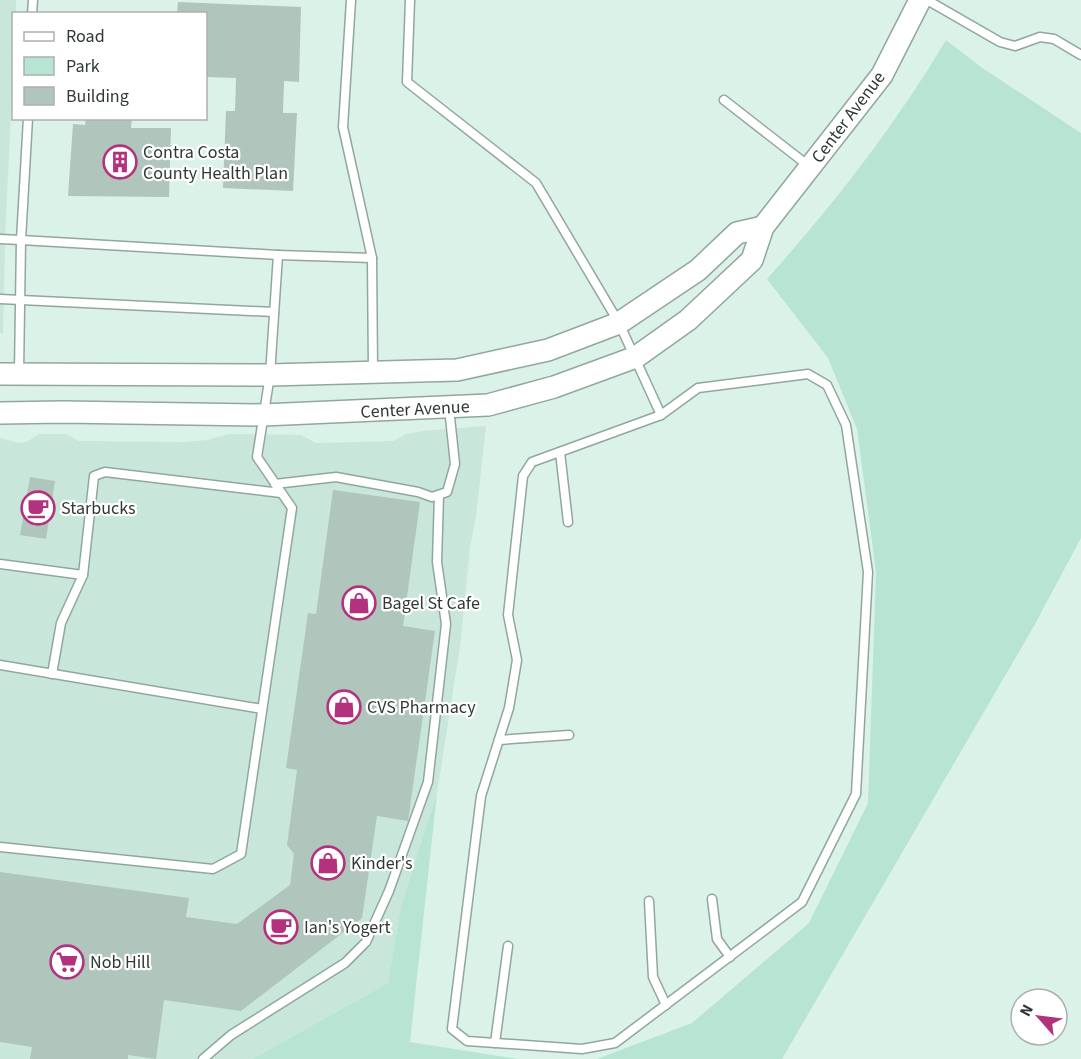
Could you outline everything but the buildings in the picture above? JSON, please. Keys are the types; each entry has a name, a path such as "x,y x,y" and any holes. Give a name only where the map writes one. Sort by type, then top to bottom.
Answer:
{"street":[{"name":"Center Avenue","path":"0,413 263,415 488,405 543,390 636,357 688,320 752,260 763,227 882,75 920,0"},
{"name":"Center Avenue","path":"10,374 270,375 457,370 548,350 619,323 698,270 737,233 763,227"}],"lane":[{"path":"351,0 343,128 372,258 373,372"},
{"path":"410,0 407,82 536,183 619,323 661,415"},
{"path":"927,0 1000,42 1015,46 1040,37 1054,39 1081,55"},
{"path":"724,100 810,167"},
{"path":"10,374 21,300 21,240 28,120"},
{"path":"0,239 372,258"},
{"path":"0,847 213,869 241,854 292,508 257,457 270,375 278,255"},
{"path":"0,299 274,312"},
{"path":"808,374 827,385 846,424 868,572 856,794 802,903 615,1043 582,1049 467,1041 452,1029 481,796 508,708 517,660 508,615 523,476 532,462 661,415 698,388 808,374"},
{"path":"275,484 336,477 418,492 432,497 447,492 455,464 449,407"},
{"path":"560,452 568,522"},
{"path":"52,674 61,623 84,575 94,476 105,472 281,493"},
{"path":"204,1059 231,1035 345,963 366,942 389,891 428,782 446,624 437,562 439,495"},
{"path":"0,564 84,575"},
{"path":"0,665 262,710"},
{"path":"499,740 568,735"},
{"path":"712,899 717,939 730,957"},
{"path":"648,901 653,977 666,1005"},
{"path":"495,1043 508,946"}],"shaded area":[{"path":"0,0 16,0 16,12 12,12 12,94 3,333 0,333"},
{"path":"486,426 460,647 437,793 401,906 388,983 252,1059 0,1059 0,438 19,443 26,442 40,434 66,434 79,441 185,442 207,440 229,434 301,435 316,443 393,441 406,434 423,431"}],"green space":[{"path":"946,40 981,67 1081,133 1081,538 1034,626 782,1059 597,1059 692,1023 809,923 868,803 876,572 857,429 828,358 767,279 816,223 862,164 906,103"},
{"path":"437,793 410,1042 518,1059 252,1059 388,983 401,906"}],"place":[{"name":"Contra Costa County Health Plan","path":"120,162"},
{"name":"Starbucks","path":"38,508"},
{"name":"Bagel St Cafe","path":"359,603"},
{"name":"CVS Pharmacy","path":"344,707"},
{"name":"Kinder's","path":"328,863"},
{"name":"Ian's Yogert","path":"281,927"},
{"name":"Nob Hill","path":"67,962"}]}
